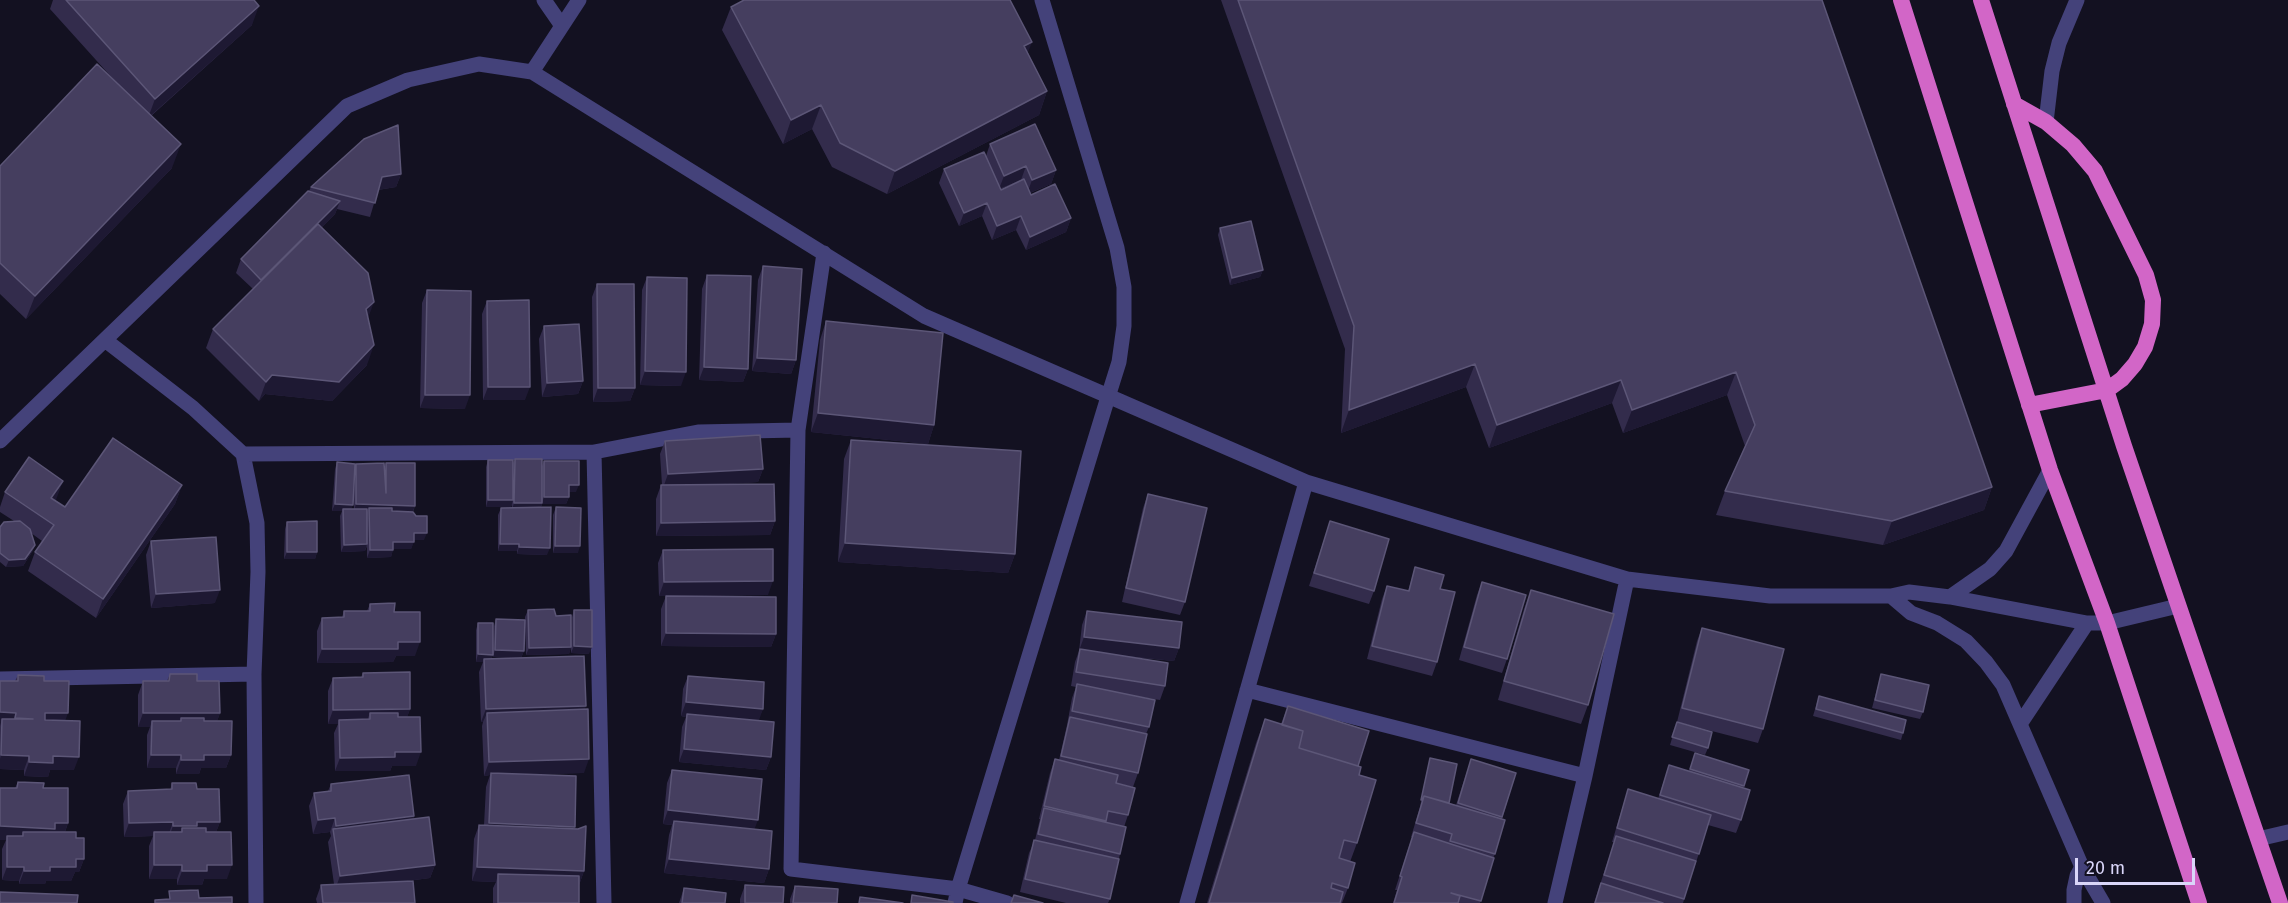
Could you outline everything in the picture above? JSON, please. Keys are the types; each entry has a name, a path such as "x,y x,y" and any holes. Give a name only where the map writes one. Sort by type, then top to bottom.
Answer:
{"highway":[{"path":"1901,0 2050,470 2107,622 2199,903"},
{"path":"1981,0 2178,606 2280,903"},
{"path":"2014,104 2046,122 2073,145 2094,171 2146,274 2153,300 2152,324 2145,347 2135,364 2122,379 2107,390 2030,405"}],"street":[{"path":"544,0 562,26"},
{"path":"532,72 579,0"},
{"path":"957,896 1119,362 1124,326 1124,287 1117,248 1042,0"},
{"path":"2046,122 2052,71 2059,43 2077,0"},
{"path":"0,441 348,106 408,80 479,64 532,72 924,316 1306,482 1627,579 1770,596 1891,596 1909,592 1950,597 2087,623 2107,622 2178,606"},
{"path":"824,253 798,429 790,869 1007,903"},
{"path":"105,340 193,408 243,454 256,523 258,572 254,674 256,903"},
{"path":"243,454 594,452 698,432 798,429"},
{"path":"594,452 604,903"},
{"path":"1950,597 1983,575 2006,551 2050,470"},
{"path":"1186,903 1306,482"},
{"path":"1555,903 1627,579"},
{"path":"1891,596 1911,613 1937,623 1966,641 2003,685 2082,867 2103,903"},
{"path":"2020,724 2087,623"},
{"path":"0,679 254,674"},
{"path":"1247,690 1585,776"},
{"path":"2258,838 2288,832"},
{"path":"2074,903 2076,883 2082,867"}],"building":[{"path":"66,0 254,0 259,6 155,99"},
{"path":"744,0 1010,0 1032,42 1024,46 1047,91 895,171 840,143 821,105 791,120 731,7"},
{"path":"1238,0 1822,0 1992,487 1892,521 1725,491 1755,425 1736,372 1632,410 1621,380 1497,425 1475,364 1349,410 1354,326"},
{"path":"97,64 181,144 35,296 0,263 0,166"},
{"path":"1035,124 1056,170 1032,180 1026,166 1004,176 990,144"},
{"path":"398,125 401,174 382,177 375,203 311,187 364,139"},
{"path":"984,152 1001,190 1024,179 1031,195 1055,184 1071,218 1030,237 1021,216 997,226 987,203 964,213 944,169"},
{"path":"308,191 340,201 261,280 241,259"},
{"path":"1251,221 1263,270 1232,278 1220,228"},
{"path":"318,224 368,273 374,302 366,309 374,345 339,382 272,375 266,382 213,329"},
{"path":"763,266 802,269 796,360 757,358"},
{"path":"707,275 751,276 748,369 704,367"},
{"path":"647,277 687,278 686,372 645,371"},
{"path":"597,284 634,284 635,388 598,388"},
{"path":"427,290 471,291 470,395 425,395"},
{"path":"529,300 530,387 488,387 487,301"},
{"path":"826,321 943,333 934,425 818,413"},
{"path":"579,324 583,381 547,383 544,326"},
{"path":"760,435 763,469 668,474 665,441"},
{"path":"113,438 182,485 103,599 35,552 54,525 5,492 29,457 63,481 51,498 65,507"},
{"path":"851,440 1021,451 1015,554 845,543"},
{"path":"515,459 542,459 542,503 514,503"},
{"path":"488,460 513,460 513,500 488,500"},
{"path":"544,461 579,461 579,485 569,485 569,497 544,497"},
{"path":"337,462 355,464 353,505 335,504"},
{"path":"384,463 386,493 386,463 415,463 415,506 356,504 356,464"},
{"path":"774,484 775,521 661,523 661,485"},
{"path":"1148,494 1207,508 1185,602 1126,588"},
{"path":"551,507 550,548 500,544 501,508"},
{"path":"556,507 581,508 580,546 555,546"},
{"path":"369,508 392,508 392,511 413,512 416,516 427,516 427,533 414,533 414,542 393,542 393,550 370,550"},
{"path":"343,509 367,509 367,544 344,545"},
{"path":"20,521 30,529 35,545 25,559 9,560 0,553 0,527 4,522"},
{"path":"317,521 317,552 287,552 287,522"},
{"path":"1330,521 1389,539 1374,591 1314,573"},
{"path":"216,537 220,590 156,594 151,541"},
{"path":"773,549 773,581 664,582 663,550"},
{"path":"1415,567 1444,575 1440,589 1455,592 1437,662 1372,646 1387,586 1409,591"},
{"path":"1482,582 1526,595 1507,659 1464,647"},
{"path":"1531,590 1614,614 1588,705 1504,681"},
{"path":"666,596 776,597 776,634 666,633"},
{"path":"395,603 394,612 420,612 420,642 398,642 398,649 322,649 322,618 344,617 344,611 370,611 370,604"},
{"path":"554,609 556,616 571,615 571,647 529,648 528,610"},
{"path":"574,610 592,610 592,647 574,646"},
{"path":"1087,611 1182,622 1179,648 1084,637"},
{"path":"496,619 525,620 524,651 495,650"},
{"path":"478,623 493,623 493,655 478,654"},
{"path":"1702,628 1784,649 1763,729 1682,708"},
{"path":"1080,649 1168,663 1165,686 1076,672"},
{"path":"584,656 586,706 486,709 484,659"},
{"path":"410,672 410,709 333,710 333,678 363,677 363,673"},
{"path":"170,674 197,674 197,681 219,681 220,713 143,713 143,681 169,681"},
{"path":"1881,674 1929,685 1923,712 1875,700"},
{"path":"18,675 44,676 44,681 69,681 68,713 45,713 45,720 80,721 79,757 53,756 53,763 29,762 29,756 1,755 2,719 33,719 15,718 16,713 0,712 0,681 18,681"},
{"path":"688,676 764,682 763,709 686,702"},
{"path":"1077,684 1155,700 1149,727 1072,711"},
{"path":"1819,696 1906,720 1903,733 1816,709"},
{"path":"1288,706 1369,731 1358,766 1299,748 1303,731 1282,725"},
{"path":"588,709 589,759 489,762 487,713"},
{"path":"370,713 398,713 398,717 420,717 421,752 395,752 395,757 340,758 339,720 370,719"},
{"path":"687,714 774,722 771,757 684,749"},
{"path":"1070,717 1147,734 1138,773 1061,756"},
{"path":"181,718 232,721 231,755 204,755 204,760 181,760 181,755 151,755 152,721 181,721"},
{"path":"1265,719 1303,731 1299,748 1361,767 1359,775 1376,780 1357,843 1344,840 1339,858 1355,863 1348,888 1332,883 1331,888 1343,892 1340,903 1209,903"},
{"path":"1677,722 1712,732 1708,748 1672,737"},
{"path":"1695,753 1749,770 1744,786 1690,769"},
{"path":"1430,758 1457,764 1449,803 1424,796 1421,800"},
{"path":"1055,759 1118,775 1116,783 1135,788 1128,815 1108,811 1106,821 1044,806"},
{"path":"1471,759 1516,773 1502,817 1458,803"},
{"path":"1669,765 1750,790 1741,820 1660,795"},
{"path":"672,770 762,779 758,820 668,810"},
{"path":"491,773 576,776 575,827 489,823"},
{"path":"409,775 414,816 336,826 335,818 318,820 314,793 331,791 331,784"},
{"path":"18,782 44,783 43,788 68,788 68,823 55,823 55,829 0,826 0,788 17,788"},
{"path":"172,783 196,783 197,789 219,789 220,822 197,822 197,826 173,826 173,822 129,823 128,791 172,789"},
{"path":"1628,789 1711,815 1699,854 1617,828"},
{"path":"1424,796 1505,820 1495,854 1450,841 1452,834 1416,823"},
{"path":"1044,808 1126,827 1120,854 1038,834"},
{"path":"429,817 435,865 340,876 333,829"},
{"path":"674,821 772,831 769,869 669,859"},
{"path":"479,825 578,829 586,826 584,871 477,867"},
{"path":"182,828 206,828 206,832 231,832 232,865 207,865 207,871 182,871 182,865 154,865 154,832 182,832"},
{"path":"23,832 76,832 76,838 84,838 84,859 76,859 76,867 50,867 50,871 24,871 24,867 7,867 7,836 23,836"},
{"path":"1414,832 1494,858 1481,901 1451,893 1460,896 1458,903 1394,903"},
{"path":"1616,836 1696,861 1684,899 1604,875"},
{"path":"1034,840 1119,859 1110,899 1025,879"},
{"path":"498,874 579,876 579,903 498,903"},
{"path":"413,881 415,903 323,903 321,885"},
{"path":"1601,883 1663,903 1595,903"},
{"path":"745,885 784,887 783,903 745,903"},
{"path":"795,886 838,889 837,903 793,903"},
{"path":"684,888 726,893 725,903 682,903"},
{"path":"198,890 199,898 232,897 232,903 155,903 155,900 170,899 169,891"},
{"path":"0,892 78,895 77,903 0,903"},
{"path":"912,895 953,902 953,903 911,903"},
{"path":"1014,895 1043,903 1011,903"},
{"path":"860,897 903,903 859,903"}]}
